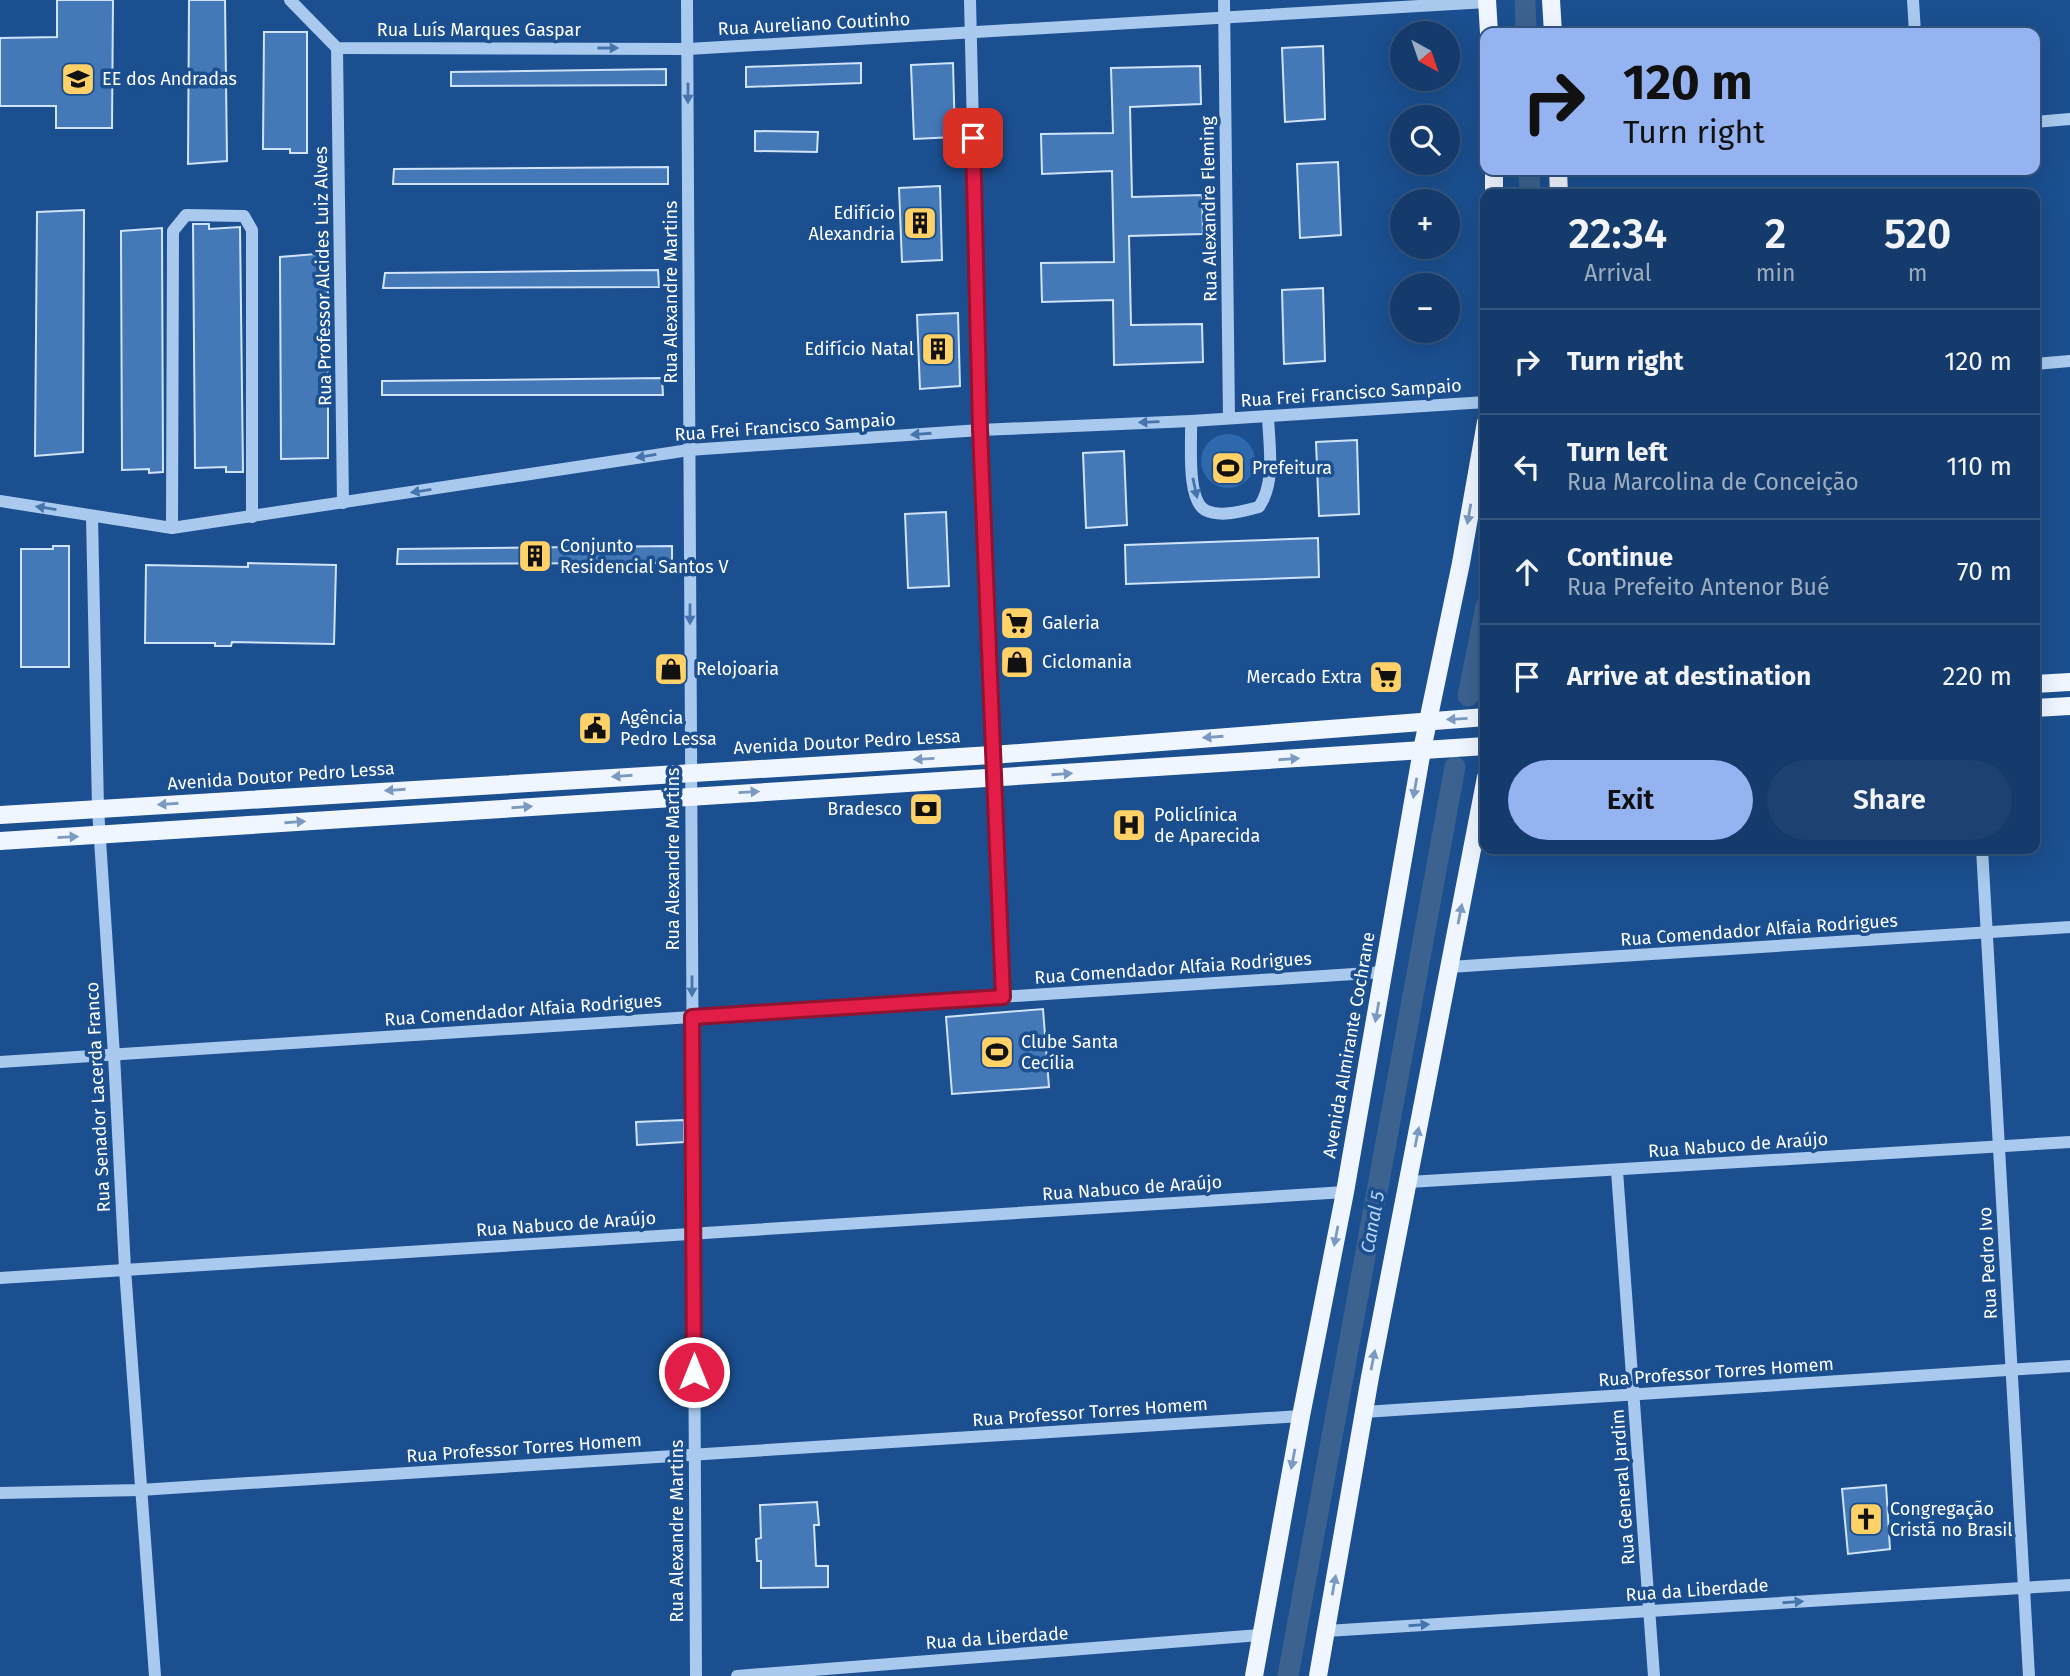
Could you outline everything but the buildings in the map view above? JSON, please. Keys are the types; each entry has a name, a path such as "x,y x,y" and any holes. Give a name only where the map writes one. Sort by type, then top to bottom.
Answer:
{"main road":[{"path":"1551,0 1553,28"},
{"path":"1488,1 1489,28"},
{"name":"Avenida Almirante Cochrane","path":"1254,1676 1345,1192 1422,750 1480,456"},
{"path":"2040,684 2070,682"},
{"path":"2040,708 2070,706"},
{"name":"Avenida Doutor Pedro Lessa","path":"0,815 992,755 1480,717"},
{"path":"0,841 1480,746"},
{"path":"1318,1676 1364,1412 1480,809"}],"street":[{"path":"290,0 337,47"},
{"name":"Rua Alexandre Martins","path":"687,0 696,1676"},
{"path":"970,0 980,429 1003,997"},
{"name":"Rua Alexandre Fleming","path":"1224,0 1229,418"},
{"path":"1913,0 1916,28"},
{"name":"Rua Aureliano Coutinho","path":"688,49 1488,1"},
{"name":"Rua Luís Marques Gaspar","path":"337,47 688,49"},
{"name":"Rua Professor Alcides Luiz Alves","path":"337,47 343,503"},
{"path":"2040,122 2070,120"},
{"path":"172,528 173,231 186,215 244,216 252,230 252,517"},
{"path":"2040,364 2070,361"},
{"name":"Rua Frei Francisco Sampaio","path":"0,501 172,528 689,450 980,429 1191,421 1480,402"},
{"path":"1191,421 1195,497 1204,509 1230,513 1259,507 1267,495 1270,473 1268,416"},
{"name":"Rua Senador Lacerda Franco","path":"92,516 98,809 125,1269 155,1676"},
{"name":"Rua Pedro Ivo","path":"1982,854 2029,1676"},
{"name":"Rua Comendador Alfaia Rodrigues","path":"1450,967 2070,927"},
{"name":"Rua Comendador Alfaia Rodrigues","path":"0,1062 1384,972"},
{"name":"Rua Nabuco de Araújo","path":"1409,1182 2070,1142"},
{"name":"Rua General Jardim","path":"1618,1171 1654,1676"},
{"name":"Rua Nabuco de Araújo","path":"0,1278 1345,1192"},
{"name":"Rua Professor Torres Homem","path":"1364,1412 2070,1366"},
{"name":"Rua Professor Torres Homem","path":"0,1493 140,1490 1301,1416"},
{"name":"Rua da Liberdade","path":"1326,1631 2070,1585"},
{"name":"Rua da Liberdade","path":"737,1676 1260,1635"}],"shaded area":[{"path":"1233,434 1243,438 1251,446 1255,461 1251,476 1243,484 1223,488 1213,484 1205,476 1201,456 1205,446 1213,438"}],"waterway":[{"name":"Canal 5","path":"1525,0 1526,28"},
{"name":"Canal 5","path":"1529,175 1530,189"},
{"name":"Canal 5","path":"1468,696 1480,636"},
{"name":"Canal 5","path":"1288,1676 1455,767"}],"place":[{"name":"EE dos Andradas","path":"78,79"},
{"name":"Edifício Alexandria","path":"920,223"},
{"name":"Edifício Natal","path":"938,349"},
{"name":"Prefeitura","path":"1228,468"},
{"name":"Conjunto Residencial Santos V","path":"535,556"},
{"name":"Galeria","path":"1017,623"},
{"name":"Ciclomania","path":"1017,662"},
{"name":"Relojoaria","path":"671,669"},
{"name":"Mercado Extra","path":"1386,677"},
{"name":"Agência Pedro Lessa","path":"595,728"},
{"name":"Bradesco","path":"926,809"},
{"name":"Policlínica de Aparecida","path":"1129,825"},
{"name":"Clube Santa Cecília","path":"997,1052"},
{"name":"Congregação Cristã no Brasil","path":"1866,1519"}],"route":[{"path":"694,1372 692,1017 1003,997 980,429 973,138"}]}
